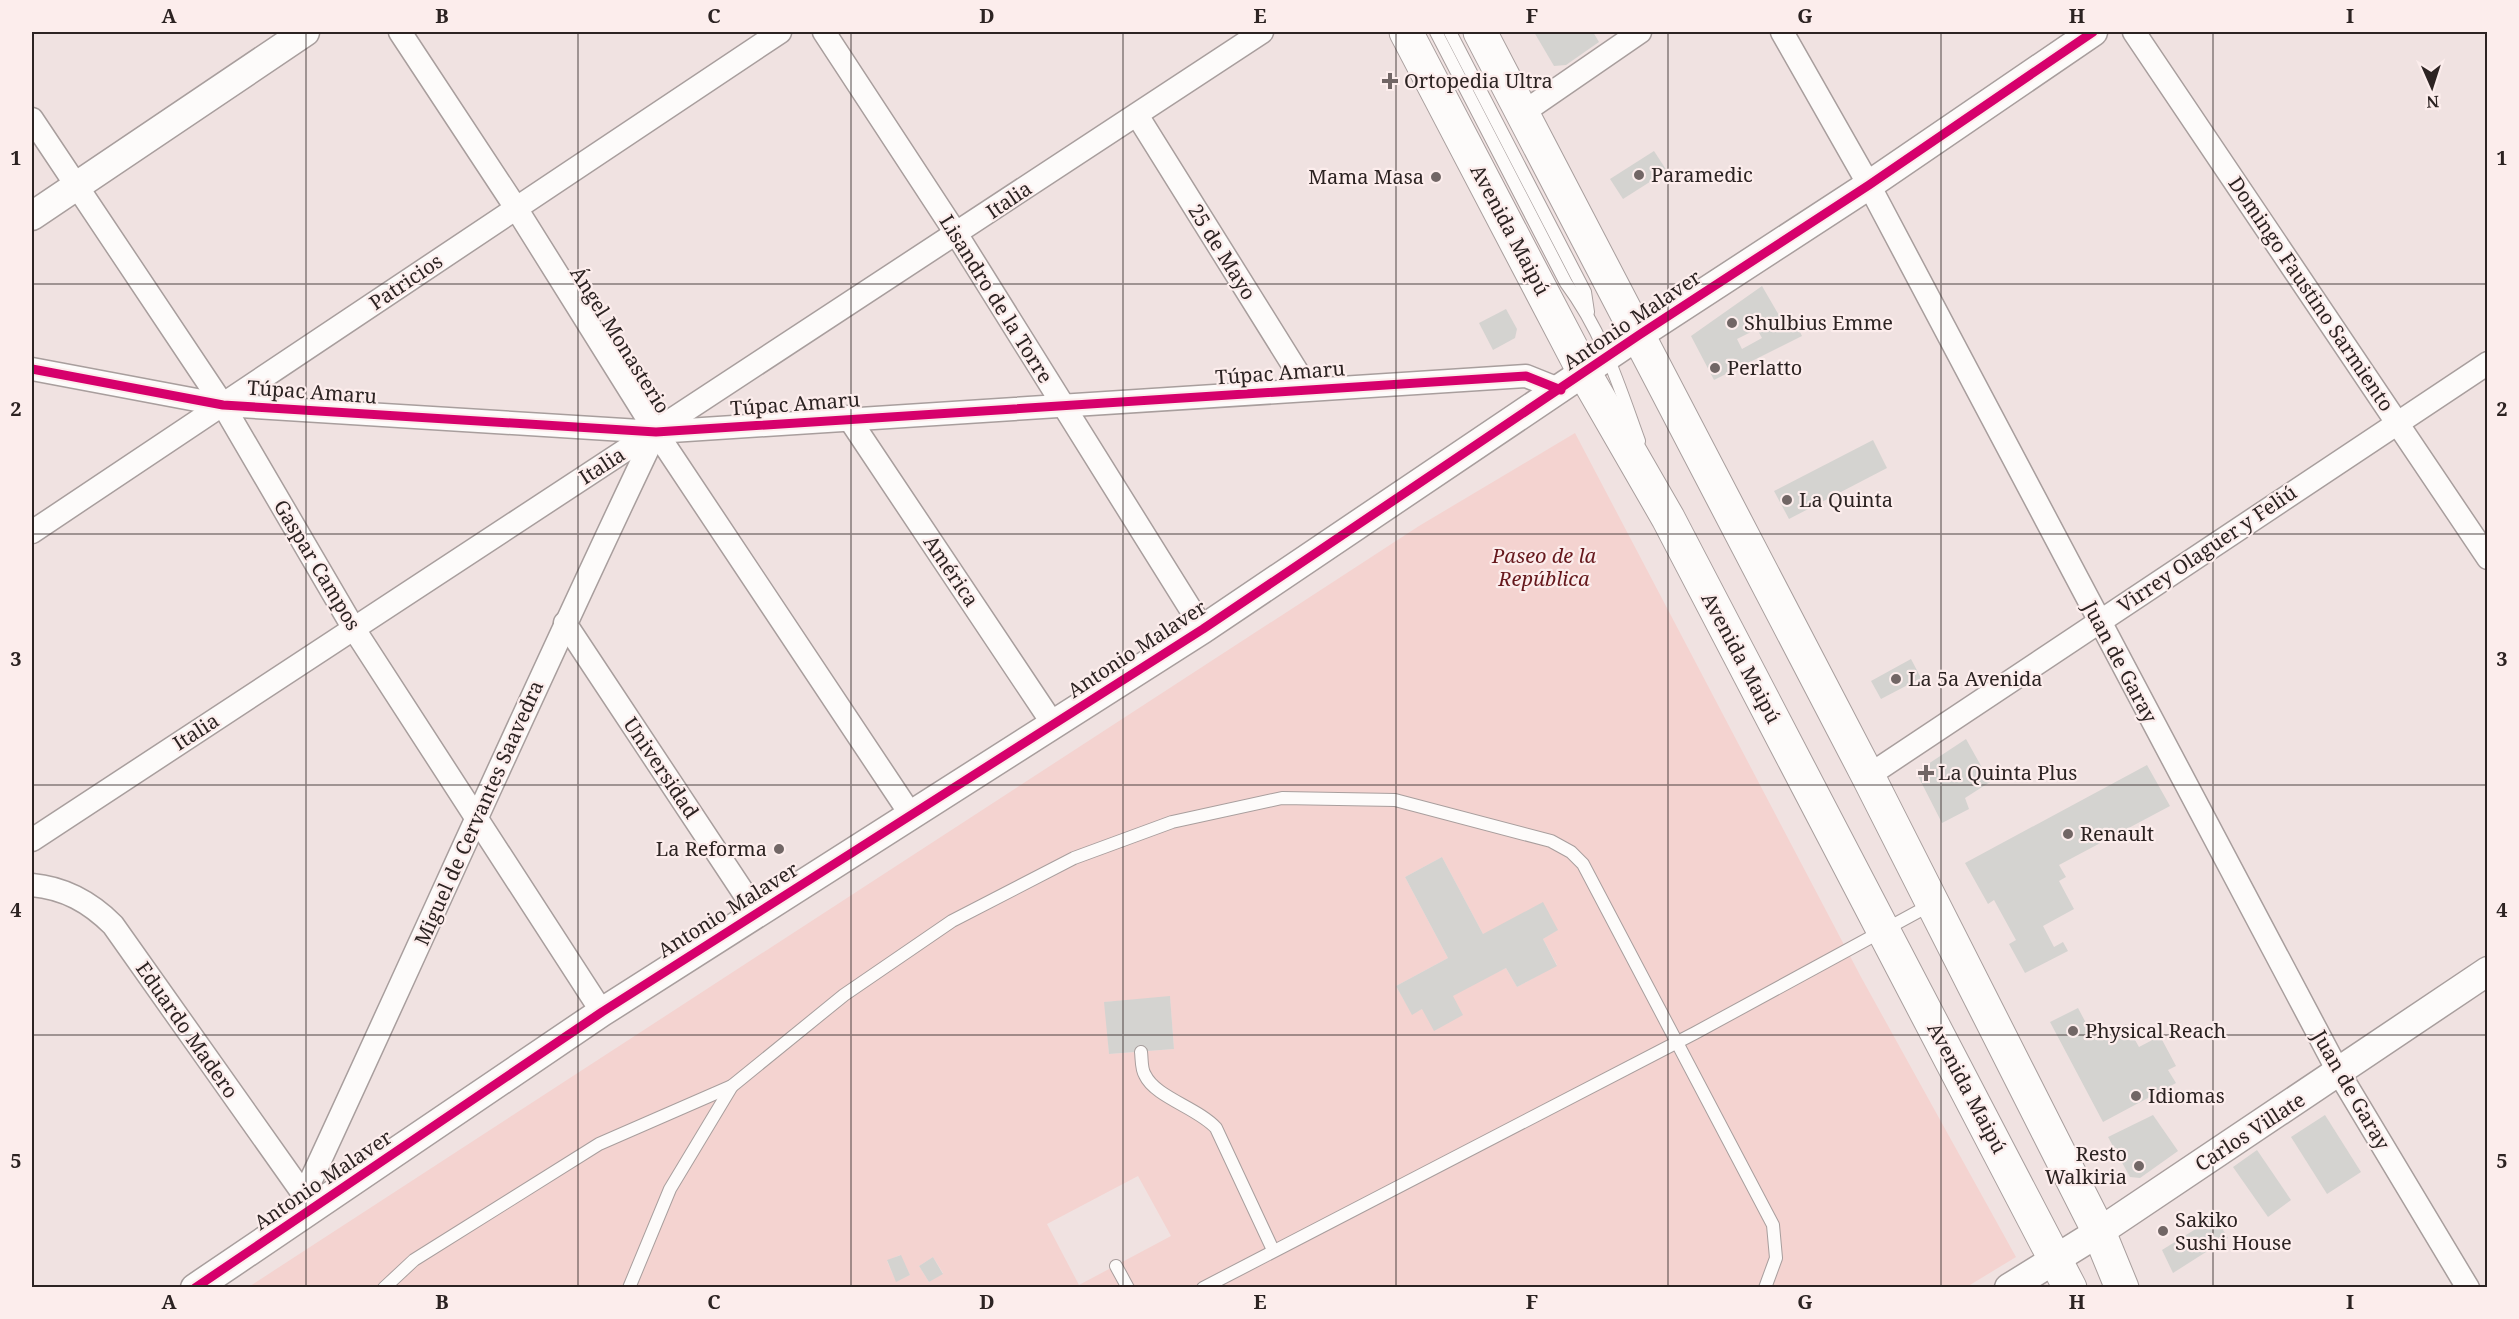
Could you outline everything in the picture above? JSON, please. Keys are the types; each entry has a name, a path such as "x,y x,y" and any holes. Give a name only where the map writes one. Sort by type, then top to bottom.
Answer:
{"main road":[{"name":"Avenida Maipú","path":"1406,32 1585,374 1668,518 2070,1287"},
{"path":"1461,42 1521,114 1639,335 1868,776 2099,1232 2122,1287"}],"street":[{"path":"32,216 305,32"},
{"name":"Ángel Monasterio","path":"400,32 516,208 656,432 911,815"},
{"name":"Patricios","path":"32,532 780,32"},
{"name":"Lisandro de la Torre","path":"824,32 957,235 1203,629"},
{"name":"Italia","path":"32,840 957,235 1262,32"},
{"path":"1521,114 1640,32"},
{"name":"Juan de Garay","path":"1782,32 1869,185 2339,1073 2468,1287"},
{"name":"Antonio Malaver","path":"195,1287 306,1204 602,1012 1203,629 1585,374 1639,335 1869,185 2093,32"},
{"name":"Domingo Faustino Sarmiento","path":"2134,32 2487,558"},
{"name":"25 de Mayo","path":"1137,115 1308,389"},
{"name":"Gaspar Campos","path":"32,119 223,405 354,629 479,818 602,1012"},
{"name":"Virrey Olaguer y Feliú","path":"1868,776 2487,363"},
{"name":"Túpac Amaru","path":"32,369 223,405 656,432 848,417 1064,407 1308,389 1585,374"},
{"name":"América","path":"848,417 1053,724"},
{"name":"Miguel de Cervantes Saavedra","path":"306,1204 565,623 656,432"},
{"name":"Universidad","path":"565,623 757,913"},
{"name":"Eduardo Madero","path":"32,885 66,892 100,912 113,925 306,1204"},
{"name":"Carlos Villate","path":"2008,1287 2099,1232 2339,1073 2487,971"}],"lane":[{"path":"1436,32 1461,42"},
{"path":"1446,32 1461,42 1524,202 1566,283 1588,314"},
{"path":"1473,32 1521,114"},
{"path":"1504,148 1536,196 1585,292 1588,314 1585,374"},
{"path":"1504,148 1516,172 1524,202"},
{"path":"1516,172 1536,196"},
{"path":"384,1287 414,1260 599,1144 732,1086 844,995 952,921 1074,858 1172,822 1282,798 1395,800 1551,841 1571,852 1583,864 1773,1225 1776,1258 1765,1287"},
{"path":"1203,1287 1675,1042 1932,904"},
{"path":"1141,1052 1143,1073 1150,1085 1205,1116 1216,1128 1273,1250"},
{"path":"629,1287 670,1189 732,1086"},
{"path":"1116,1266 1128,1287"}],"green space":[{"name":"Paseo de la República","path":"1575,433 1861,977 2016,1257 1965,1288 247,1288 1419,526","holes":["1442,857 1483,934 1557,930 1543,939 1557,965 1517,987 1506,968 1412,1014 1396,986 1448,958 1405,877","1170,997 1174,1049 1109,1054 1105,1002","1138,1176 1171,1236 1079,1285 1047,1224","900,1255 910,1275 896,1281 887,1261","933,1257 943,1273 929,1282 919,1266"]}],"building":[{"path":"1534,32 1593,32 1599,42 1566,65 1554,66"},
{"name":"Paramedic","path":"1654,151 1667,171 1623,199 1610,179"},
{"path":"1762,286 1780,317 1790,312 1802,336 1714,380 1691,336","holes":["1757,329 1762,338 1742,349 1737,339"]},
{"path":"1506,309 1517,329 1515,338 1493,350 1479,323"},
{"path":"1873,440 1887,468 1789,519 1774,491"},
{"name":"La 5a Avenida","path":"1911,659 1921,678 1881,699 1871,681"},
{"path":"1966,739 1990,782 1965,798 1969,809 1942,823 1916,772"},
{"name":"Renault","path":"2147,765 2170,806 2059,865 2066,877 2059,881 2074,909 2043,926 2054,947 2063,942 2068,951 2025,973 2009,944 2016,940 1994,900 1988,904 1965,863"},
{"path":"1442,857 1483,934 1543,902 1558,930 1543,939 1557,966 1517,987 1506,968 1453,996 1463,1015 1434,1031 1422,1009 1412,1015 1396,986 1448,958 1405,877"},
{"path":"1170,996 1174,1049 1109,1054 1104,1002"},
{"path":"2078,1008 2095,1040 2126,1024 2139,1047 2160,1036 2176,1066 2168,1070 2176,1083 2103,1122 2050,1022"},
{"path":"2153,1115 2178,1151 2140,1178 2130,1177 2108,1137"},
{"path":"2325,1115 2361,1172 2327,1194 2291,1137"},
{"path":"2257,1150 2291,1200 2268,1217 2233,1167"},
{"path":"2215,1217 2228,1238 2173,1273 2162,1250"},
{"path":"901,1255 910,1275 896,1282 887,1260"},
{"path":"933,1257 943,1274 929,1282 919,1266"}],"cycle path":[{"path":"195,1288 602,1012 1203,629 1639,335 1869,185 2093,32"},
{"path":"32,369 223,405 656,432 1526,376 1561,390"}],"place":[{"name":"Ortopedia Ultra","path":"1390,81"},
{"name":"Paramedic","path":"1639,175"},
{"name":"Mama Masa","path":"1436,177"},
{"name":"Shulbius Emme","path":"1732,323"},
{"name":"Perlatto","path":"1715,368"},
{"name":"La Quinta","path":"1787,500"},
{"name":"La 5a Avenida","path":"1896,679"},
{"name":"La Quinta Plus","path":"1926,773"},
{"name":"Renault","path":"2068,834"},
{"name":"La Reforma","path":"779,849"},
{"name":"Physical Reach","path":"2073,1031"},
{"name":"Idiomas","path":"2136,1096"},
{"name":"Resto Walkiria","path":"2139,1166"},
{"name":"Sakiko Sushi House","path":"2163,1231"}]}
